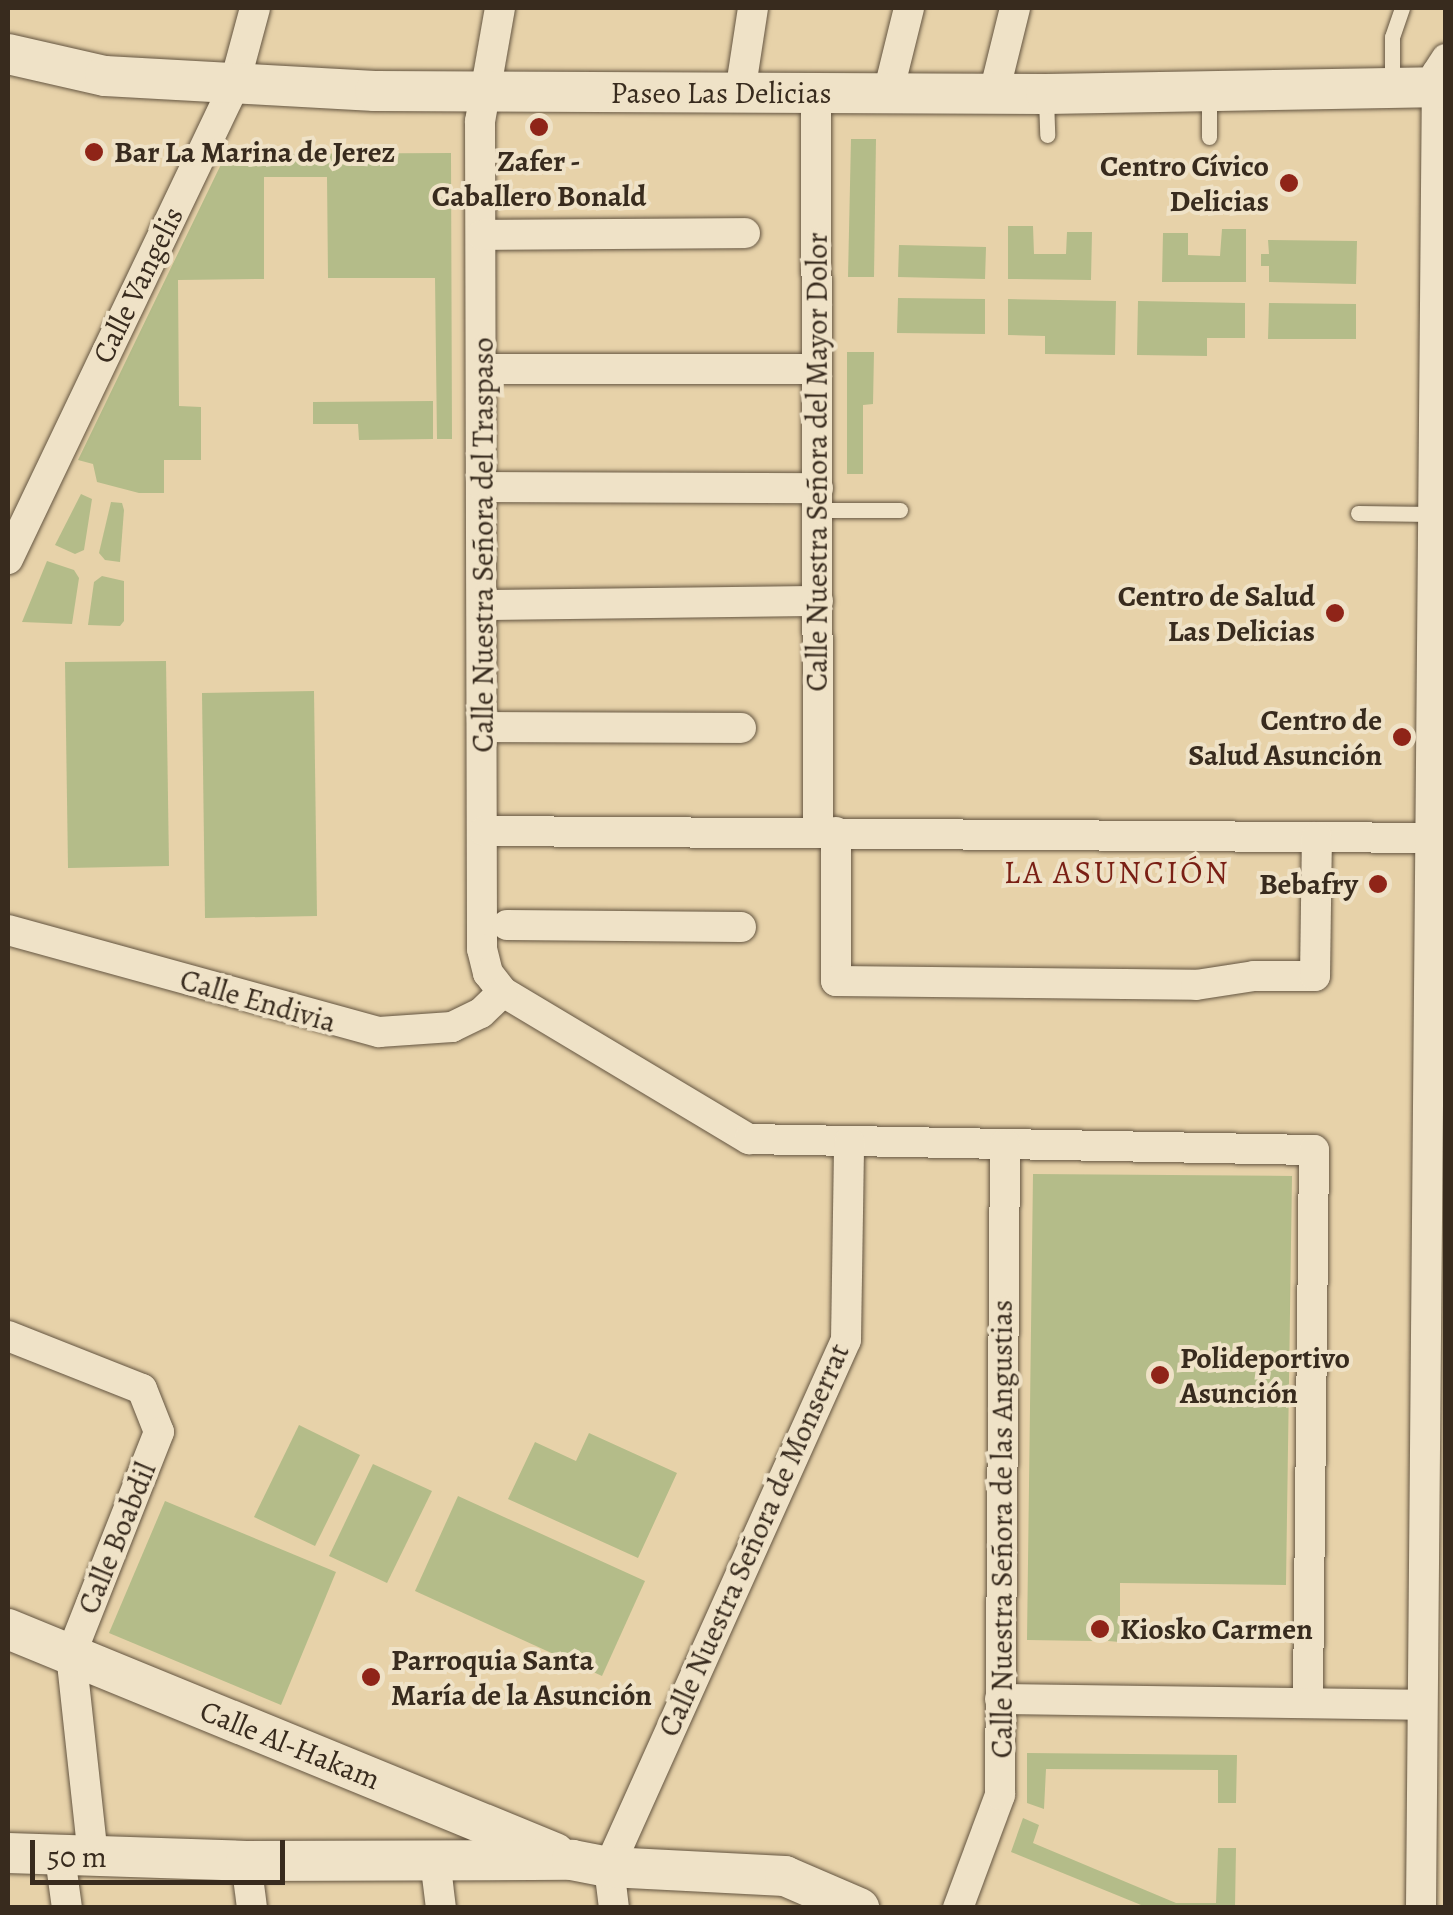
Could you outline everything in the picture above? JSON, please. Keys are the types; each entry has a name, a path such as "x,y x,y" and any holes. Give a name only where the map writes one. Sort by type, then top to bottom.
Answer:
{"street":[{"name":"Calle Vangelis","path":"8,558 234,86 256,8"},
{"name":"Calle Nuestra Señora del Traspaso","path":"500,8 480,122 482,949 488,973 503,992"},
{"path":"740,93 753,8"},
{"path":"888,93 909,8"},
{"path":"994,93 1015,8"},
{"name":"Paseo Las Delicias","path":"8,54 105,76 234,86 484,91 1046,94 1392,90 1443,78"},
{"path":"1421,1908 1432,514 1443,78"},
{"name":"Calle Nuestra Señora del Mayor Dolor","path":"816,94 818,601 836,982 1196,985 1254,976 1315,976 1317,838"},
{"path":"482,235 745,233"},
{"path":"482,370 817,369"},
{"path":"483,487 818,499"},
{"path":"484,605 818,601"},
{"path":"483,726 741,728"},
{"path":"484,831 1429,838"},
{"path":"507,926 742,927"},
{"name":"Calle Endivia","path":"8,930 379,1032 452,1027 480,1013 503,992"},
{"path":"503,992 749,1139 1314,1150 1308,1700"},
{"name":"Calle Nuestra Señora de Monserrat","path":"590,1864 846,1340 849,1142"},
{"name":"Calle Nuestra Señora de las Angustias","path":"958,1908 1000,1794 1005,1144"},
{"name":"Calle Boabdil","path":"8,1336 142,1389 159,1432 71,1654"},
{"name":"Calle Al-Hakam","path":"8,1628 590,1864"},
{"path":"67,1908 77,1858 71,1654"},
{"path":"1000,1699 1308,1700 1420,1705"},
{"path":"8,1853 77,1858 590,1864 785,1876 859,1908"},
{"path":"435,1860 441,1908"},
{"path":"246,1861 252,1908"},
{"path":"590,1864 614,1908"}],"lane":[{"path":"1392,90 1392,37 1402,8"},
{"path":"1209,137 1210,92"},
{"path":"1046,94 1047,135"},
{"path":"818,499 900,510"},
{"path":"1358,514 1432,514"}],"green space":[{"path":"851,139 876,139 874,277 848,277"},
{"path":"451,153 452,439 437,439 435,278 328,278 327,177 264,177 264,279 178,280 179,406 201,407 201,460 164,460 164,493 139,493 97,482 93,464 78,460 226,154"},
{"path":"1008,226 1033,226 1034,254 1066,254 1067,232 1092,232 1091,280 1008,279"},
{"path":"1222,229 1246,229 1246,282 1162,282 1163,233 1188,233 1188,255 1220,256"},
{"path":"1268,240 1357,241 1356,284 1269,282 1269,266 1261,266 1261,254 1269,254"},
{"path":"899,245 986,247 985,279 898,277"},
{"path":"898,298 985,299 985,334 897,333"},
{"path":"1008,299 1116,301 1115,355 1045,354 1045,336 1008,335"},
{"path":"1138,301 1245,303 1245,338 1207,338 1207,356 1137,355"},
{"path":"1269,303 1356,304 1356,339 1268,339"},
{"path":"847,352 874,352 873,404 863,405 863,474 847,474"},
{"path":"433,401 433,439 359,440 358,424 313,424 313,402"},
{"path":"81,494 92,499 84,550 75,554 55,545"},
{"path":"111,502 122,503 124,510 120,562 105,560 99,553"},
{"path":"47,561 74,570 79,578 72,624 22,622"},
{"path":"102,576 124,581 124,621 120,626 88,625 94,582"},
{"path":"166,661 169,866 68,868 65,662"},
{"path":"314,691 317,916 205,918 202,693"},
{"name":"Polideportivo Asunción","path":"1033,1174 1292,1176 1286,1585 1120,1583 1120,1642 1108,1641 1107,1618 1093,1618 1093,1641 1027,1640"},
{"path":"299,1425 360,1455 315,1546 254,1517"},
{"path":"589,1433 677,1473 638,1558 508,1499 535,1442 576,1461"},
{"path":"373,1464 432,1491 387,1583 329,1556"},
{"path":"458,1496 645,1581 602,1676 415,1591"},
{"path":"165,1501 336,1572 281,1705 109,1633"},
{"path":"1027,1753 1237,1755 1236,1803 1218,1803 1218,1770 1046,1769 1044,1809 1027,1803"},
{"path":"1023,1818 1039,1825 1033,1843 1176,1903 1216,1903 1218,1848 1236,1848 1235,1907 1146,1907 1011,1852"}],"place":[{"name":"Zafer - Caballero Bonald","path":"539,127"},
{"name":"Bar La Marina de Jerez","path":"94,152"},
{"name":"Centro Cívico Delicias","path":"1289,183"},
{"name":"Centro de Salud Las Delicias","path":"1335,613"},
{"name":"Centro de Salud Asunción","path":"1402,737"},
{"name":"Bebafry","path":"1378,884"},
{"name":"Polideportivo Asunción","path":"1160,1375"},
{"name":"Kiosko Carmen","path":"1100,1629"},
{"name":"Parroquia Santa María de la Asunción","path":"371,1677"}],"district":[{"name":"LA ASUNCIÓN","path":"1117,872"}]}
